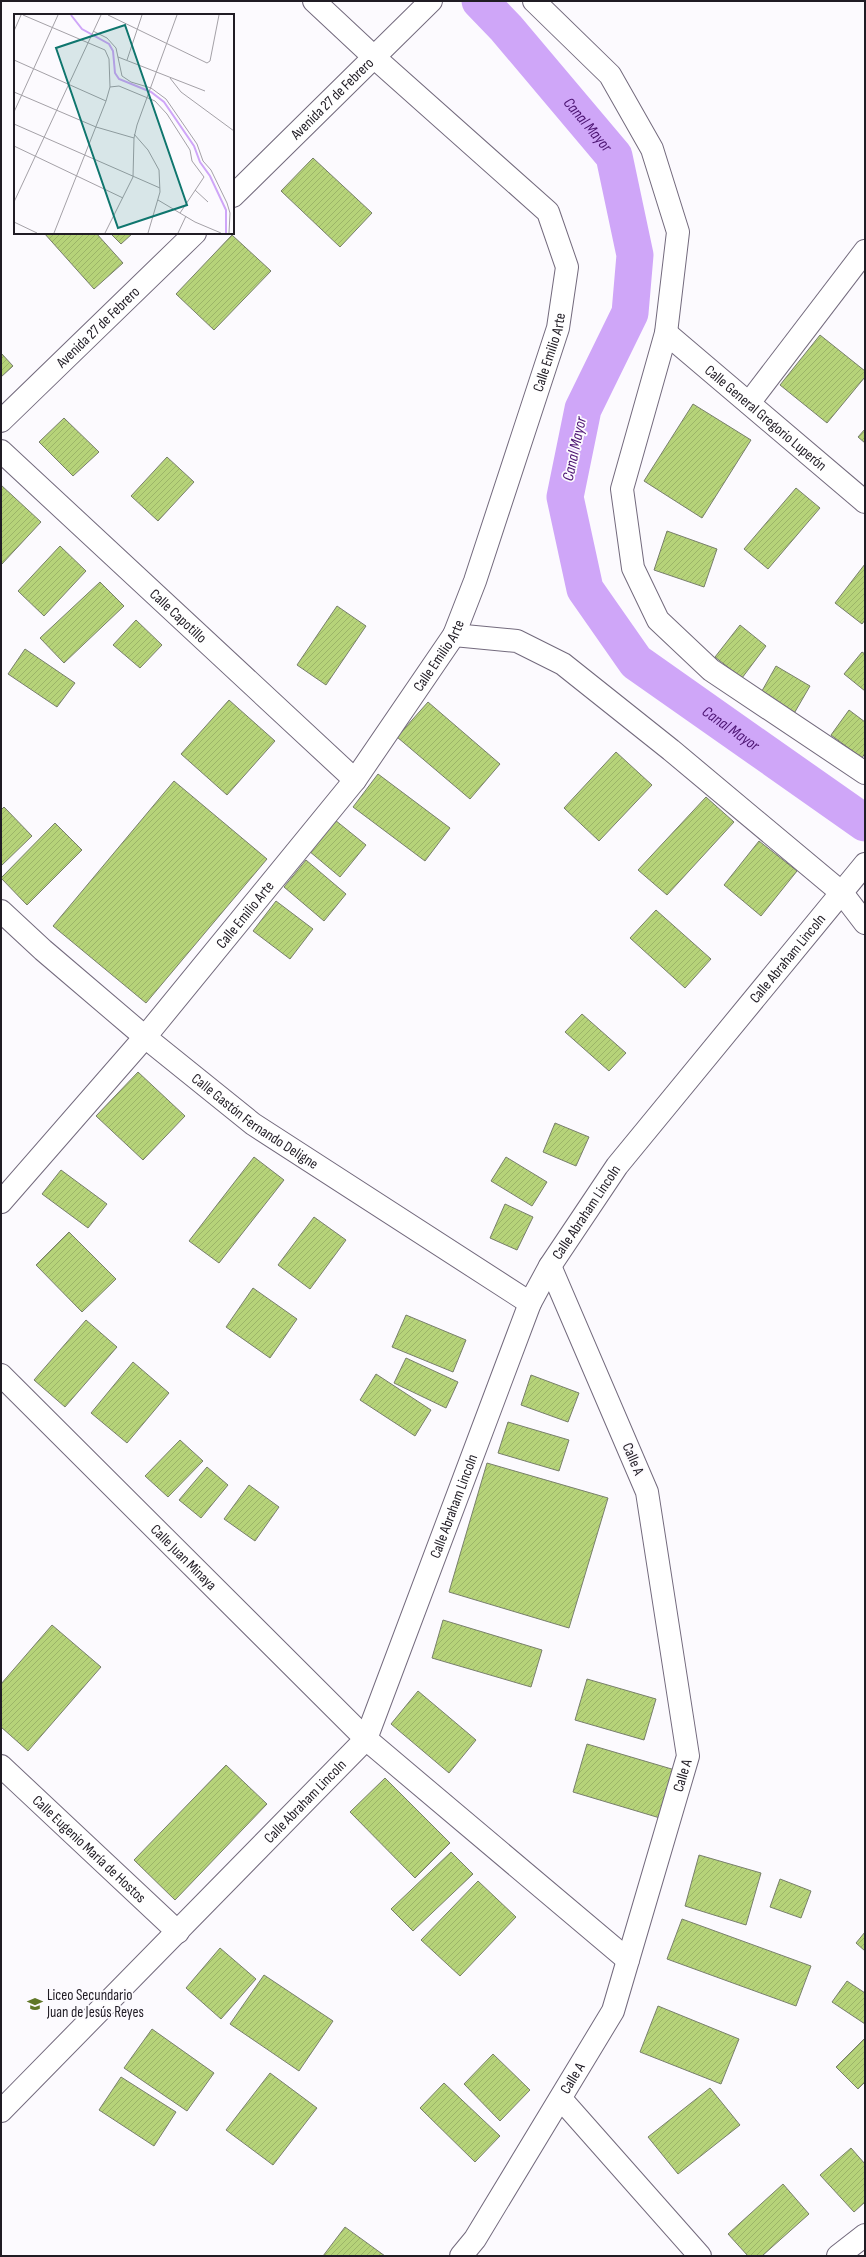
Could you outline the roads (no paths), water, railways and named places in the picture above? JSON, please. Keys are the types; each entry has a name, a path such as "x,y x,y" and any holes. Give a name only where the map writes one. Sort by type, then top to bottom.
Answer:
{"street":[{"path":"314,1 375,58"},
{"name":"Avenida 27 de Febrero","path":"234,195 375,58 431,1"},
{"path":"534,1 610,75 652,149 678,232 666,333 622,488 633,568 658,620 711,670 865,773"},
{"name":"Calle Emilio Arte","path":"1,1202 145,1037 355,780 454,635 475,581 558,328 567,267 548,212 375,58"},
{"name":"Avenida 27 de Febrero","path":"1,421 194,234"},
{"path":"749,403 865,251"},
{"name":"Calle General Gregorio Luperón","path":"666,333 865,502"},
{"name":"Calle Capotillo","path":"1,451 355,780"},
{"path":"454,635 517,641 563,664 671,750 842,892 865,923"},
{"name":"Calle Abraham Lincoln","path":"1,2111 366,1739 530,1303 550,1266 617,1166 864,865"},
{"name":"Calle Gastón Fernando Deligne","path":"1,911 43,950 145,1037 253,1124 530,1303"},
{"name":"Calle A","path":"461,2256 476,2239 613,2011 688,1756 647,1492 550,1266"},
{"name":"Calle Juan Minaya","path":"1,1375 366,1739 628,1960"},
{"name":"Calle Eugenio María de Hostos","path":"1,1766 178,1932"},
{"path":"561,2099 700,2256"},
{"path":"838,2256 865,2235"}],"waterway":[{"name":"Canal Mayor","path":"480,1 506,28 614,156 635,255 630,313 583,409 565,497 585,589 636,662 865,823"}],"place":[{"name":"Liceo Secundario Juan de Jesús Reyes","path":"35,2004"}]}
